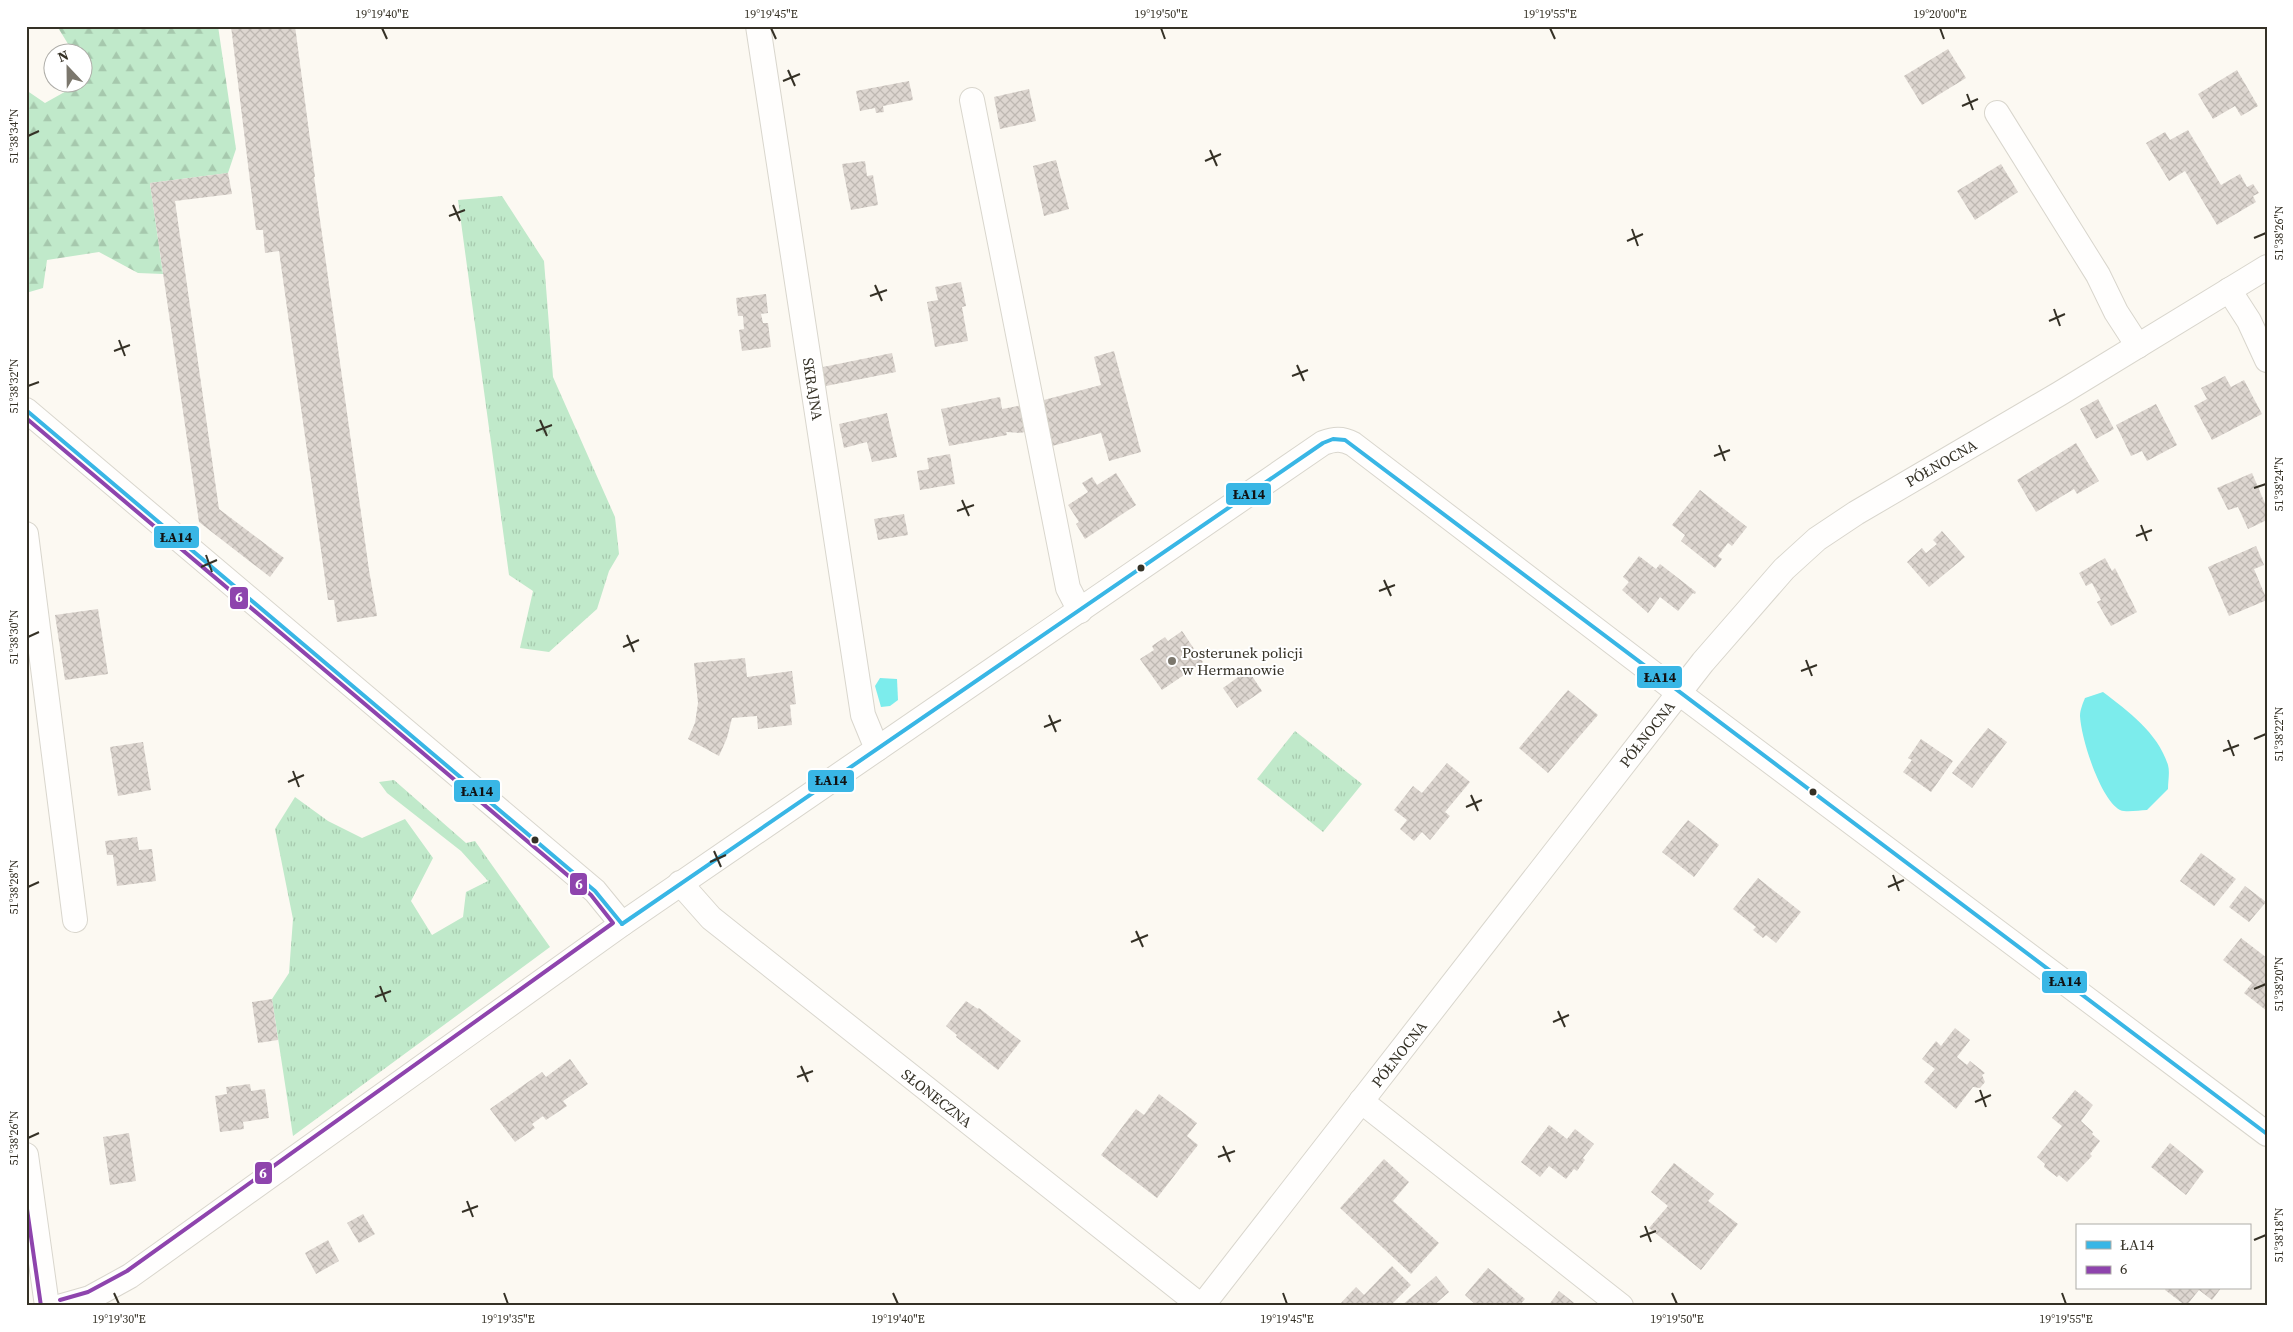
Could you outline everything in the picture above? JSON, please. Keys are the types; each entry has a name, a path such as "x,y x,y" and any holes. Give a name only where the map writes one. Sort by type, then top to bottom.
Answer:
{"street":[{"name":"SKRAJNA","path":"758,26 863,715 878,749"},
{"path":"972,100 1068,588 1080,611"},
{"path":"1997,113 2098,275 2116,312 2138,346"},
{"name":"PÓŁNOCNA","path":"1202,1306 1703,662 1784,568 1817,539 1856,513 2138,346 2267,267"},
{"path":"2229,290 2249,321 2267,360"},
{"path":"26,410 595,891 622,924"},
{"path":"62,1306 90,1298 130,1276 622,924 1322,443 1333,439 1345,440 1352,444 1679,693 2267,1134"},
{"path":"26,534 76,920"},
{"name":"SŁONECZNA","path":"680,884 711,918 1202,1306"},
{"path":"1362,1101 1622,1306"},
{"path":"26,1155 47,1306"}],"green space":[{"path":"57,26 218,26 236,149 228,173 150,183 163,274 138,273 99,252 47,260 43,288 26,293 26,90 45,103 65,92 92,92 92,42 67,42"},
{"path":"502,196 544,261 553,377 615,517 619,554 609,571 597,609 549,652 520,648 533,591 509,575 458,200"},
{"path":"1295,731 1362,784 1323,832 1257,779"},
{"path":"394,780 466,843 475,841 550,947 293,1136 272,999 289,973 293,919 275,829 295,797 328,821 362,838 405,819 433,858 411,901 432,935 463,917 466,892 488,881 461,851 387,793 379,782"}],"water":[{"path":"880,678 897,679 898,700 890,706 881,707 875,686"},
{"path":"2103,692 2132,715 2150,733 2163,753 2168,765 2168,789 2147,810 2120,810 2105,794 2093,767 2081,726 2080,714 2085,698"}],"building":[{"path":"231,26 295,26 314,177 377,616 337,622 334,600 328,600 279,251 265,253 263,230 256,230"},
{"path":"1948,49 1966,78 1922,105 1904,76"},
{"path":"2237,70 2258,106 2241,116 2235,106 2213,119 2198,94"},
{"path":"909,81 913,100 883,106 884,112 876,113 875,108 860,111 856,91"},
{"path":"1029,89 1036,121 1000,129 994,97"},
{"path":"2188,130 2221,185 2240,174 2247,187 2253,184 2259,193 2253,196 2256,202 2217,225 2185,171 2169,181 2146,143 2165,132 2170,140"},
{"path":"1056,160 1069,209 1044,216 1033,166"},
{"path":"865,161 867,176 873,175 878,205 851,210 842,164"},
{"path":"2001,164 2018,192 1975,220 1957,191"},
{"path":"228,173 232,194 175,201 219,509 284,558 270,577 199,522 150,183"},
{"path":"961,282 966,306 962,307 968,341 935,347 927,302 938,300 935,287"},
{"path":"766,294 768,313 761,314 763,323 768,323 771,347 742,351 739,330 744,329 743,316 738,316 736,298"},
{"path":"1114,351 1141,452 1109,461 1101,433 1052,446 1040,401 1101,385 1094,357"},
{"path":"892,353 896,372 821,387 818,368"},
{"path":"2225,376 2231,387 2244,380 2262,414 2212,440 2194,406 2207,399 2201,388"},
{"path":"1000,397 1002,409 1023,405 1029,431 1020,433 1006,432 1007,435 949,446 941,409"},
{"path":"2098,399 2114,429 2096,439 2080,409"},
{"path":"2156,404 2177,445 2147,461 2142,451 2131,456 2116,425"},
{"path":"887,413 897,457 872,462 867,442 844,448 839,424"},
{"path":"2076,443 2099,481 2077,494 2074,489 2036,512 2017,480"},
{"path":"950,454 955,484 920,490 917,471 929,469 927,458"},
{"path":"1116,473 1136,505 1085,539 1076,524 1079,522 1068,505 1088,492 1082,483 1092,477 1097,485"},
{"path":"2252,473 2267,508 2267,520 2248,529 2238,507 2228,510 2217,488"},
{"path":"1700,490 1747,527 1732,546 1728,543 1718,556 1722,559 1715,568 1681,541 1685,535 1672,525"},
{"path":"904,514 908,535 878,540 874,519"},
{"path":"1942,531 1965,557 1929,587 1907,562 1922,548 1926,553 1937,544 1933,540"},
{"path":"2256,546 2264,565 2254,569 2267,600 2229,616 2208,567"},
{"path":"1639,556 1656,569 1660,564 1696,592 1695,594 1693,593 1678,611 1660,597 1648,613 1622,590 1629,582 1623,577"},
{"path":"2105,558 2112,571 2115,568 2137,612 2111,626 2097,602 2101,600 2092,583 2086,586 2079,573"},
{"path":"98,609 108,674 65,680 55,615"},
{"name":"Posterunek policji w Hermanowie","path":"1182,631 1203,662 1162,690 1140,659 1154,650 1152,646 1165,637 1168,641"},
{"path":"745,658 747,677 792,671 796,704 790,705 792,725 758,729 757,716 732,718 727,738 719,756 688,739 695,723 698,703 694,663"},
{"path":"1248,670 1262,691 1237,708 1223,688"},
{"path":"1568,690 1598,715 1548,773 1519,748"},
{"path":"1988,728 2007,742 1972,788 1952,773"},
{"path":"1921,739 1953,761 1931,792 1903,772 1912,760 1908,758"},
{"path":"143,742 151,790 118,796 110,747"},
{"path":"1447,763 1470,782 1445,812 1450,816 1430,840 1422,832 1414,841 1400,829 1407,820 1394,810 1413,786 1422,793"},
{"path":"1688,820 1719,845 1694,877 1662,852"},
{"path":"137,837 139,850 152,849 156,881 117,886 113,855 107,855 105,841"},
{"path":"2201,853 2236,879 2214,906 2180,881"},
{"path":"1758,878 1801,912 1776,943 1766,935 1763,938 1753,930 1756,927 1733,909"},
{"path":"2245,886 2266,902 2249,922 2229,907"},
{"path":"2241,938 2267,958 2267,1011 2244,993 2252,983 2223,960"},
{"path":"272,999 278,1040 258,1043 252,1002"},
{"path":"966,1001 979,1008 1021,1041 998,1070 956,1037 957,1035 946,1026"},
{"path":"1955,1028 1970,1040 1957,1057 1967,1065 1970,1061 1985,1073 1982,1075 1985,1082 1980,1088 1973,1087 1956,1109 1924,1082 1935,1069 1922,1059 1936,1041 1941,1046"},
{"path":"570,1059 588,1084 563,1101 567,1106 546,1120 543,1116 532,1124 535,1128 515,1142 490,1109 542,1072 546,1077"},
{"path":"250,1084 251,1091 265,1089 269,1118 243,1122 244,1129 220,1132 215,1096 227,1094 226,1087"},
{"path":"2075,1090 2093,1105 2081,1121 2100,1141 2090,1154 2092,1156 2067,1182 2044,1167 2045,1164 2037,1157 2062,1126 2052,1118"},
{"path":"1159,1094 1197,1123 1187,1136 1198,1145 1157,1198 1101,1155 1136,1109 1144,1115"},
{"path":"1549,1125 1567,1139 1575,1129 1594,1144 1583,1158 1585,1160 1577,1171 1574,1169 1566,1179 1549,1166 1540,1177 1521,1162"},
{"path":"129,1133 136,1181 110,1185 103,1137"},
{"path":"2170,1143 2204,1171 2186,1195 2151,1167"},
{"path":"1384,1159 1409,1182 1393,1201 1439,1243 1411,1274 1340,1208"},
{"path":"1674,1163 1714,1194 1708,1201 1738,1224 1701,1270 1649,1228 1668,1206 1651,1192"},
{"path":"363,1214 375,1234 359,1243 347,1223"},
{"path":"328,1240 339,1261 316,1274 305,1253"},
{"path":"1392,1266 1411,1285 1390,1306 1338,1306 1356,1287 1364,1295"},
{"path":"1488,1268 1525,1299 1519,1306 1477,1306 1465,1295"},
{"path":"1436,1276 1449,1292 1433,1306 1401,1306"},
{"path":"2165,1290 2199,1290 2186,1306"},
{"path":"2199,1290 2220,1290 2212,1300"},
{"path":"1559,1291 1578,1306 1548,1306"}],"transit line":[{"name":"ŁA14","path":"26,410 595,891 622,924"},
{"name":"6","path":"26,418 591,895 613,923 127,1271 88,1292 60,1300"},
{"name":"ŁA14","path":"622,924 1323,443 1333,439 1345,440 2267,1134"},
{"name":"6","path":"26,1202 41,1306"}],"place":[{"name":"Posterunek policji w Hermanowie","path":"1172,661"}]}
